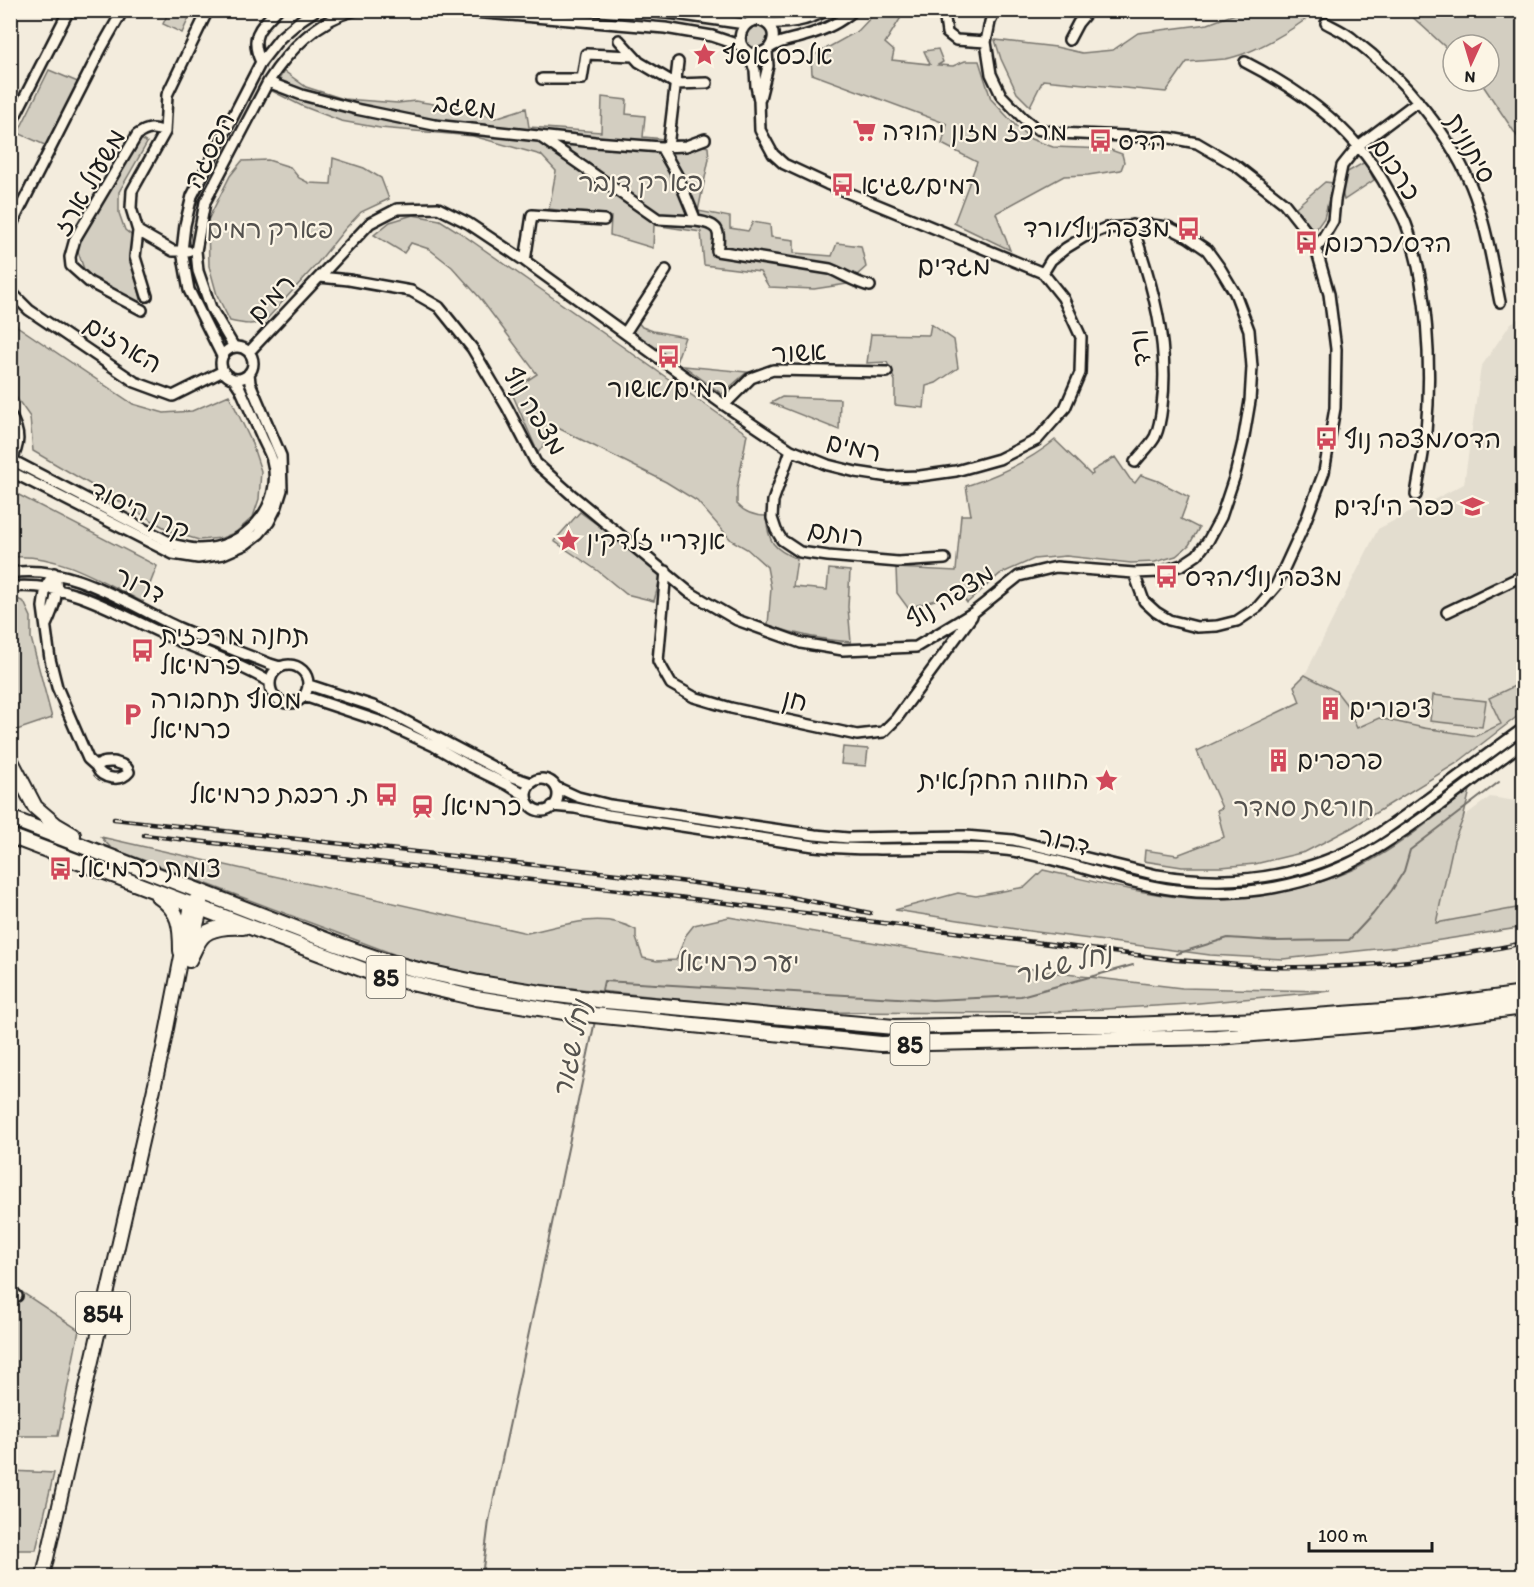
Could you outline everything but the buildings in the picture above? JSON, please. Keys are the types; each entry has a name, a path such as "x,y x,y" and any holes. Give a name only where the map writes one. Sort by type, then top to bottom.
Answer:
{"highway":[{"path":"10,759 35,807 44,817 108,856"},
{"name":"85","path":"10,818 382,960 479,983 599,1000 894,1027 1128,1025 1261,1020 1411,1009 1524,994"},
{"name":"85","path":"10,836 366,971 414,985 539,1009 881,1044 1217,1037 1413,1021 1524,1007"},
{"path":"141,885 162,898 174,911 181,930 185,955"},
{"path":"185,955 201,937 212,930 250,928"}],"main road":[{"name":"854","path":"43,1576 201,892"}],"street":[{"path":"10,126 69,10"},
{"path":"10,228 123,10"},
{"path":"147,296 135,257 138,231 131,208 132,190 165,132 167,95 208,10"},
{"path":"261,62 255,50 257,35 263,24 277,10"},
{"name":"הפסגה","path":"222,356 189,290 182,251 184,225 192,196 261,62 280,38 316,10"},
{"name":"הפסגה","path":"234,347 211,308 198,272 196,251 205,202 277,68 295,47 323,25 356,10"},
{"path":"450,10 665,28 712,36 756,54 777,44 828,27 854,10"},
{"path":"640,10 745,24"},
{"path":"767,23 784,24 802,21 827,10"},
{"path":"946,10 947,33 956,40 986,42"},
{"path":"995,10 986,42 991,74 1001,95 1023,118 1037,129 1058,133 1170,138 1197,143 1238,167 1284,203 1314,241 1329,294 1336,349 1335,408 1324,472 1304,525 1276,586 1258,607 1236,621 1217,626 1197,627 1169,620 1156,612 1144,601 1134,573"},
{"path":"1069,39 1089,10"},
{"path":"744,48 740,35 745,24 754,15 767,23 773,32 774,38 768,49"},
{"name":"סיתונית","path":"1326,23 1352,37 1383,64 1418,101 1457,156 1474,195 1500,302"},
{"path":"619,40 639,62 676,84 707,83"},
{"name":"רמים","path":"249,352 370,223 397,209 438,208 468,223 525,261 724,405 791,450 828,465 889,477 920,476 956,471 999,459 1037,440 1065,408 1080,374 1081,337 1063,298 1043,273 826,184 784,164 773,153 760,130 755,70 744,48"},
{"name":"רמים","path":"759,100 768,66 768,49"},
{"path":"542,79 582,79 586,54 633,56"},
{"path":"678,62 664,147 696,221"},
{"name":"כרכום","path":"1245,62 1309,102 1335,123 1358,146 1384,183 1405,222 1417,264 1426,324 1428,381 1426,432 1416,495"},
{"name":"משגב","path":"268,82 302,95 356,109 434,125 664,147 686,146 705,139"},
{"path":"1317,248 1333,221 1342,166 1358,146 1418,101"},
{"name":"משעול ארז","path":"142,310 89,282 71,266 70,257 75,239 137,135 146,129 158,128 165,132"},
{"path":"538,136 658,219 707,222 718,231 720,237 717,251 830,269 870,286"},
{"path":"525,261 532,215 604,220"},
{"name":"מצפה נוף","path":"320,277 411,291 439,307 472,348 507,407 536,463 573,496 689,592 737,620 801,643 843,650 916,646 974,612 1019,576 1056,567 1134,573 1160,572 1182,565 1197,555 1208,541 1221,517 1241,453 1250,401 1252,367 1249,330 1246,321 1235,293 1207,250 1168,227 1132,225 1106,228 1066,248 1052,260 1043,273"},
{"name":"ורד","path":"1132,225 1147,269 1163,337 1165,388 1155,438 1135,462"},
{"path":"138,231 173,251 196,251"},
{"path":"625,333 666,270"},
{"name":"הארזים","path":"10,291 34,313 135,381 154,389 173,396 223,371"},
{"path":"234,347 243,348 249,352 253,366 249,373 243,378 228,377 220,363 222,356 234,347"},
{"name":"אשור","path":"724,405 751,378 773,370 887,372"},
{"name":"קרן היסוד","path":"10,471 173,554 198,558 223,554 246,544 259,534 278,506 282,490 281,456 250,383 249,373"},
{"name":"קרן היסוד","path":"11,461 175,545 198,549 221,546 243,537 262,518 274,490 272,460 234,379"},
{"path":"10,415 16,426 19,440 16,454 11,461"},
{"name":"רותם","path":"791,450 773,501 772,518 782,540 800,552 828,556 898,562 945,559"},
{"name":"דרור","path":"10,573 40,570 90,584 179,628 280,667"},
{"name":"חן","path":"666,571 658,661 670,684 694,697 731,708 857,735 883,732 896,719 974,612"},
{"path":"54,573 46,586 43,607 50,659 57,687 87,759 97,767"},
{"path":"46,626 54,608 57,581 54,573"},
{"path":"1447,612 1524,575"},
{"path":"26,586 34,593 43,607"},
{"name":"דרור","path":"10,587 46,586 79,595 169,637 216,655 270,682"},
{"path":"54,608 66,599 79,595"},
{"path":"216,655 221,645"},
{"path":"291,664 298,666 308,677 307,692 296,702 281,701 271,690 272,675 280,667 291,664"},
{"path":"309,685 390,713 510,776 531,783"},
{"path":"304,696 382,722 526,796"},
{"name":"דרור","path":"556,787 578,797 610,805 815,835 848,838 965,836 1013,840 1157,875 1189,880 1230,881 1266,878 1299,870 1344,853 1411,812 1524,728"},
{"name":"דרור","path":"552,806 814,846 847,849 966,848 1011,851 1155,886 1231,892 1288,885 1317,876 1359,858 1408,827 1524,742"},
{"path":"543,779 556,787 557,797 548,809 538,810 529,804 526,789 531,783 543,779"}],"shaded area":[{"name":"כפר הילדים","path":"1523,316 1523,712 1476,736 1379,718 1357,729 1346,704 1336,691 1305,675 1378,529 1464,484 1481,367 1511,323"},
{"path":"1490,797 1523,802 1522,907 1436,923 1459,826 1467,814"}],"green space":[{"path":"169,11 192,11 182,33 163,24"},
{"path":"877,11 905,11 885,43 894,51 892,60 930,64 924,51 938,49 943,62 938,65 953,66 965,61 979,61 991,99 1031,139 1053,147 1108,149 1122,154 1124,162 1121,170 1064,176 996,213 1010,250 954,223 977,162 942,144 947,124 812,74 811,57 858,31"},
{"path":"1243,11 1317,11 1285,33 1248,52 1225,59 1187,62 1166,92 1043,80 1030,106 1017,93 995,40 1056,47 1082,53 1113,50 1138,33 1208,24"},
{"path":"1406,11 1523,11 1523,145 1488,93 1501,93 1501,33 1441,33 1441,43"},
{"path":"757,26 765,29 768,37 765,45 757,48 749,45 746,37 749,29"},
{"path":"49,70 80,83 47,146 18,133"},
{"name":"פארק דנבר","path":"284,71 306,87 344,99 398,103 415,101 465,109 495,118 526,108 529,127 601,132 602,97 627,100 626,114 645,116 643,137 687,141 708,147 709,159 698,211 730,217 730,228 748,231 753,222 770,225 771,237 794,240 794,253 832,256 837,243 861,246 866,267 847,284 814,289 769,287 760,272 704,265 701,232 654,225 653,248 610,235 611,217 549,209 556,171 541,155 473,136 380,128 341,121 272,91"},
{"path":"138,137 147,143 119,192 119,213 125,230 139,241 131,259 141,299 139,306 86,275 76,246"},
{"name":"פארק רמים","path":"333,158 364,168 381,178 389,199 361,212 266,320 249,324 230,321 217,295 209,266 208,220 230,176 242,161 268,160 290,167 299,178 309,183 331,184"},
{"path":"1365,162 1374,180 1344,200 1342,192 1344,174"},
{"path":"1325,182 1333,183 1324,218 1314,232 1296,207"},
{"path":"413,215 440,220 459,232 747,434 737,489 737,504 750,513 766,516 768,532 773,544 782,552 797,559 793,587 827,590 829,569 850,571 848,607 851,642 789,632 768,625 771,588 767,567 747,549 731,540 697,501 666,482 556,427 538,453 511,391 537,374 480,298 452,267 429,249 411,243 404,253 374,235 390,222"},
{"path":"11,315 17,326 133,404 164,413 192,411 229,395 251,441 261,471 259,499 253,517 236,532 222,538 199,540 172,532 33,451 30,417 11,390"},
{"path":"636,320 642,327 653,331 685,337 675,365 633,333"},
{"path":"931,324 954,340 958,368 936,383 926,386 924,408 895,405 895,381 887,362 867,363 871,334 929,335"},
{"path":"684,366 747,372 722,394"},
{"path":"782,397 840,399 839,430 771,403"},
{"path":"1055,440 1091,475 1092,471 1115,457 1135,483 1141,475 1189,497 1181,519 1199,528 1189,545 1176,556 1155,562 1131,563 1066,556 1034,559 1000,574 967,603 957,589 935,600 908,608 897,593 896,568 956,571 961,515 971,515 966,486 1013,467"},
{"path":"11,491 157,566 143,602 95,577 63,564 46,559 11,557"},
{"path":"580,512 662,572 654,601 626,594 598,571 554,541"},
{"path":"11,596 24,602 31,617 31,638 52,718 11,732"},
{"name":"חורשת סמדר","path":"1305,675 1336,691 1346,704 1357,728 1379,718 1476,736 1501,724 1489,698 1523,682 1523,712 1457,763 1351,828 1305,852 1255,864 1221,867 1182,867 1144,861 1145,850 1177,855 1224,837 1217,810 1222,808 1197,751 1300,702 1294,686"},
{"path":"1433,695 1486,701 1482,727 1430,721"},
{"path":"843,747 868,749 866,766 841,764"},
{"path":"1470,790 1463,819 1454,841 1436,923 1522,907 1518,928 1395,947 1283,959 1210,955 1022,930 895,910 958,893 976,896 1025,887 1043,870 1144,892 1200,899 1248,897 1296,889 1341,875 1361,866 1417,831"},
{"name":"יער כרמיאל","path":"101,837 527,933 582,921 610,921 636,930 636,938 643,958 657,961 676,960 686,935 694,925 729,917 990,963 1081,976 1182,988 1331,991 1188,1004 1039,1013 801,1012 494,980 404,958 111,848"},
{"path":"10,1281 14,1287 79,1330 58,1436 11,1436"},
{"path":"11,1471 54,1473 36,1550 11,1550"}],"waterway":[{"name":"נחל שגור","path":"1176,954 1228,938 1275,941 1349,940 1392,890 1404,871 1410,850 1499,782"},
{"name":"נחל שגור","path":"601,995 604,981 932,1000 1021,996 1133,965"},
{"name":"נחל שגור","path":"482,1576 489,1521 595,1021"}],"railway":[{"path":"114,819 672,880 775,894 870,913"},
{"path":"144,835 670,896 1176,960 1236,965 1272,967 1367,965 1430,959 1524,943"}],"place":[{"name":"אלכס אסף","path":"704,55"},
{"name":"מרכז מזון יהודה","path":"864,131"},
{"name":"הדס","path":"1100,141"},
{"name":"רמים/שגיא","path":"843,185"},
{"name":"מצפה נוף/ורד","path":"1188,228"},
{"name":"הדס/כרכום","path":"1306,243"},
{"name":"רמים/אשור","path":"668,357"},
{"name":"הדס/מצפה נוף","path":"1326,439"},
{"name":"כפר הילדים","path":"1472,506"},
{"name":"אנדריי זלדקין","path":"568,540"},
{"name":"מצפה נוף/הדס","path":"1167,577"},
{"name":"תחנה מרכזית כרמיאל","path":"142,650"},
{"name":"ציפורים","path":"1331,708"},
{"name":"מסוף תחבורה כרמיאל","path":"132,714"},
{"name":"פרפרים","path":"1279,760"},
{"name":"החווה החקלאית","path":"1107,780"},
{"name":"ת. רכבת כרמיאל","path":"387,794"},
{"name":"כרמיאל","path":"423,806"},
{"name":"צומת כרמיאל","path":"60,868"}],"district":[{"name":"מגדים","path":"954,265"}]}
